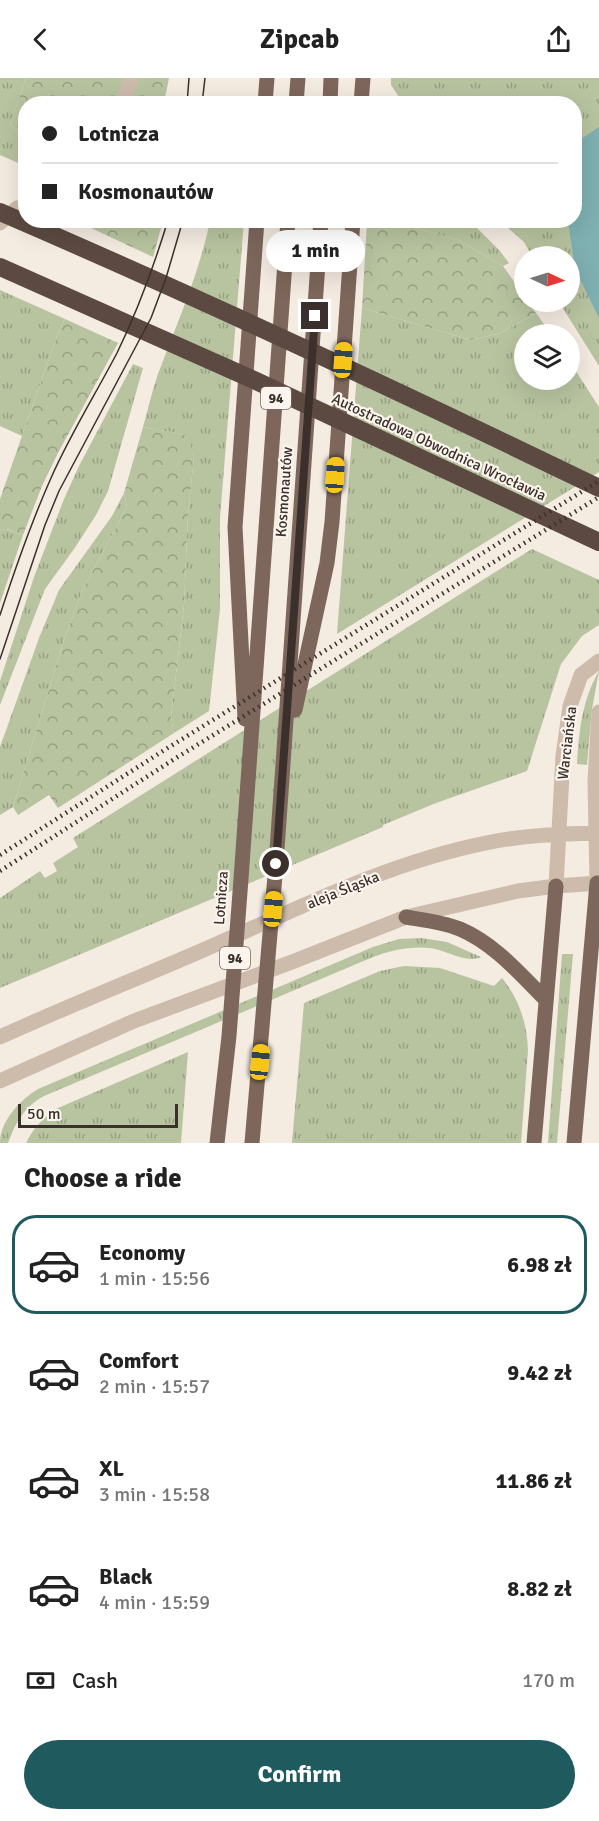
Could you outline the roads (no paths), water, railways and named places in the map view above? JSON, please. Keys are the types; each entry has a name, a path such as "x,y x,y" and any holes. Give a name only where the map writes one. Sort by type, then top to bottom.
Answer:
{"highway":[{"name":"Autostradowa Obwodnica Wrocławia","path":"0,212 18,220"},
{"name":"Autostradowa Obwodnica Wrocławia","path":"36,228 270,332 599,488"},
{"name":"Autostradowa Obwodnica Wrocławia","path":"0,267 254,380 599,542"}],"main road":[{"path":"266,96 267,78"},
{"path":"297,96 298,78"},
{"path":"330,96 331,78"},
{"path":"362,96 363,78"},
{"path":"249,731 242,679 235,527 256,228"},
{"name":"Kosmonautów","path":"249,731 256,671 287,228"},
{"name":"Kosmonautów","path":"252,1143 264,1022 283,766 292,704 291,649 320,228"},
{"path":"292,704 327,563 332,522 352,228"},
{"name":"Lotnicza","path":"217,1143 229,1036 249,764 249,731"},
{"path":"574,1143 598,883"},
{"path":"534,1143 556,886"},
{"path":"406,917 444,924 481,940 493,948 546,1000"}],"street":[{"path":"125,96 131,78"},
{"path":"0,223 18,208"},
{"name":"Warciańska","path":"556,886 563,756 570,706 581,675 599,662"},
{"name":"Warciańska","path":"598,883 595,780 599,712"},
{"name":"aleja Śląska","path":"0,1038 332,893 405,865 482,844 558,834 598,833"},
{"path":"0,1081 134,1021 406,917 486,897 556,886 598,883"}],"water":[{"path":"599,127 599,318 580,279 580,246 572,246 569,228 582,228 582,138"}],"tram line":[{"path":"188,96 189,78"},
{"path":"203,96 205,78"},
{"path":"0,615 24,546 58,462 125,337 165,228"},
{"path":"0,659 45,525 59,491 151,318 181,228"}],"railway":[{"path":"0,855 166,749 599,481"},
{"path":"0,871 176,758 599,497"}]}
